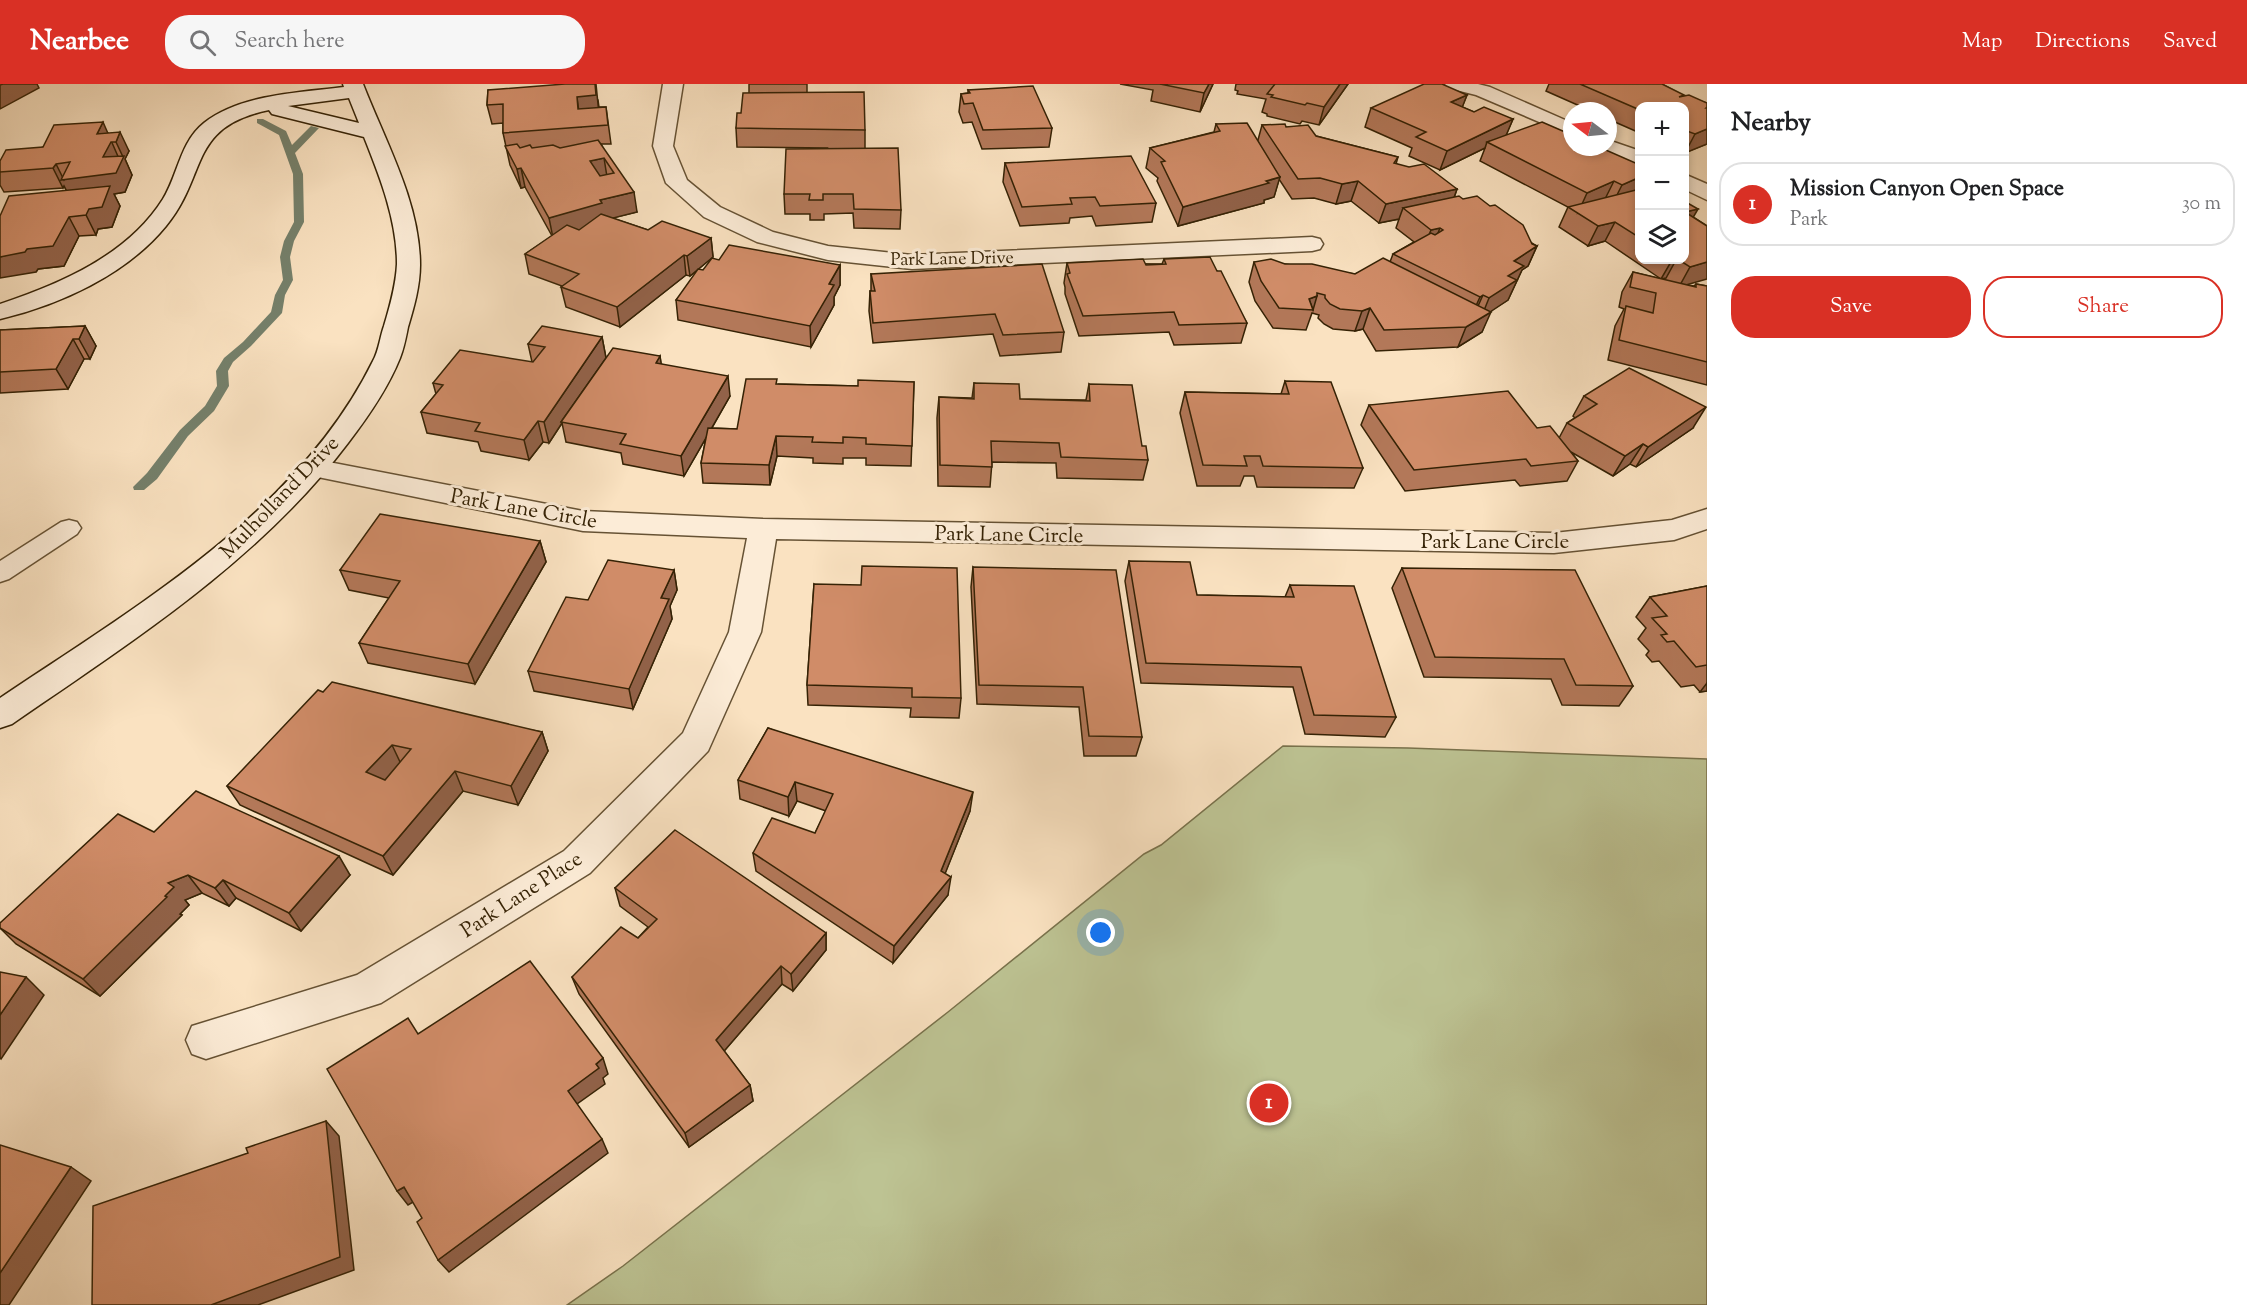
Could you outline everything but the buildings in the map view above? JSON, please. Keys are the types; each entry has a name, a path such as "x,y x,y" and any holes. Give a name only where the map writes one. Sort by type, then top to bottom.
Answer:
{"street":[{"path":"0,312 34,302 97,271 149,234 174,200 202,137 220,122 278,100 302,84"},
{"name":"Park Lane Drive","path":"674,84 663,146 676,183 712,212 765,237 828,254 912,262 1312,244"},
{"path":"1455,84 1483,91 1563,126"},
{"path":"259,107 354,88"},
{"name":"Mulholland Drive","path":"0,715 202,574 260,524 313,468 353,418 386,360 403,306 408,258 402,213 354,88"},
{"path":"259,107 284,110 373,133"},
{"path":"1617,150 1635,157"},
{"path":"1689,183 1707,193"},
{"name":"Park Lane Circle","path":"313,468 583,521 763,529 1554,543 1674,530 1707,519"},
{"name":"Park Lane Place","path":"206,1040 367,990 577,862 696,741 745,632 763,529"}],"lane":[{"path":"0,573 69,528"}],"green space":[{"path":"1283,746 1408,748 1707,759 1707,1305 567,1305 623,1266 948,1012 1144,854 1161,845"}],"waterway":[{"path":"260,121 283,133 290,153"},
{"path":"290,153 314,128"},
{"path":"139,487 152,476 184,433 210,408 223,386 222,371 228,360 247,344 276,313 280,295 288,280 285,257 289,241 299,222 298,174 290,153"}],"place":[{"name":"Mission Canyon Open Space","path":"1269,1103"}]}
